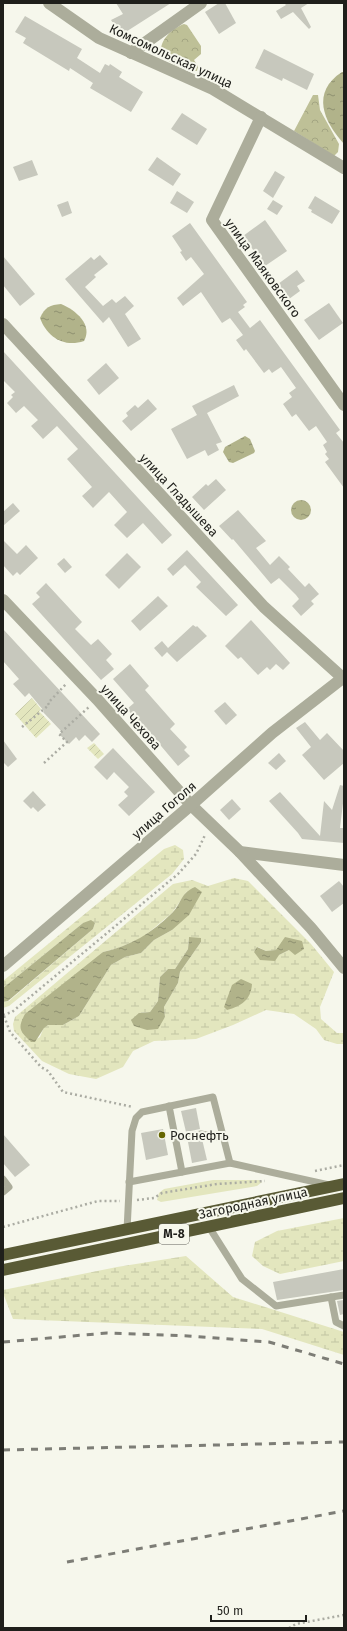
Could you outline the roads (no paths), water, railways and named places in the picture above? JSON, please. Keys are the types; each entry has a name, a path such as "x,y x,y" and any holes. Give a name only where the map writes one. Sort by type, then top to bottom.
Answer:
{"highway":[{"name":"Загородная улица","path":"3,1255 338,1185"},
{"name":"Загородная улица","path":"3,1270 344,1198"}],"street":[{"name":"Комсомольская улица","path":"49,3 99,38 213,89 344,168"},
{"path":"131,53 201,3"},
{"name":"улица Маяковского","path":"261,117 212,220 344,405"},
{"name":"улица Гладышева","path":"3,324 264,607 343,678"},
{"name":"улица Чехова","path":"3,600 191,805 240,852 311,928 344,968"},
{"name":"улица Гоголя","path":"3,966 191,805 272,733 343,678"},
{"path":"240,852 344,865"}],"lane":[{"path":"127,1230 127,1201 130,1182 132,1132 136,1118 142,1112 213,1097 230,1162"},
{"path":"169,1106 182,1172"},
{"path":"175,1136 187,1137 201,1134 224,1138"},
{"path":"130,1182 230,1162 338,1185"},
{"path":"3,1180 9,1187 3,1192"},
{"path":"209,1227 242,1279 276,1306 344,1295"},
{"path":"331,1297 336,1322 344,1326"}],"water":[{"path":"344,72 344,144 330,126 326,116 323,98 326,88 332,80"},
{"path":"61,304 72,310 82,319 86,329 84,341 77,343 63,342 47,331 43,325 40,318 44,311 51,306"},
{"path":"245,436 250,439 255,451 254,453 233,463 229,462 223,452 225,447"},
{"path":"301,500 308,503 311,510 308,517 301,520 294,517 291,510 294,503"},
{"path":"195,887 202,892 189,915 172,930 154,940 141,953 125,957 111,965 79,1016 63,1025 48,1025 44,1028 35,1042 31,1042 24,1035 20,1027 25,1014 103,952 122,946 148,933 164,921 175,910 183,896"},
{"path":"91,920 95,923 93,929 8,1001 3,1002 3,988 83,923"},
{"path":"189,937 201,938 201,942 180,972 178,983 164,1007 165,1017 158,1029 147,1030 134,1026 131,1020 139,1013 150,1012 158,1001 160,977 168,969 175,969 188,949"},
{"path":"285,937 302,941 304,949 295,955 289,950 279,955 275,961 260,960 254,952 257,947 266,951 276,950"},
{"path":"241,979 252,984 250,994 244,1002 227,1010 224,1007 232,985"}],"railway":[{"path":"3,1342 107,1333 188,1336 269,1342 344,1364"},
{"path":"3,1450 344,1442"},
{"path":"67,1562 344,1511"}],"place":[{"name":"Роснефть","path":"162,1135"}]}
